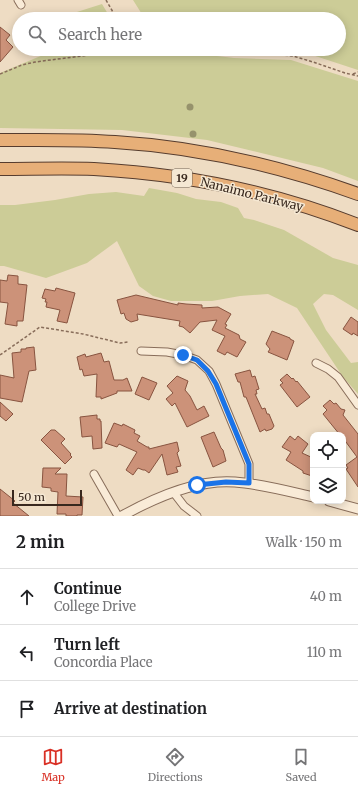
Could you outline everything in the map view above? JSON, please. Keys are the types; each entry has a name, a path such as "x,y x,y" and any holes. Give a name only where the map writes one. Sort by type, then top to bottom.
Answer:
{"highway":[{"path":"0,140 103,141 185,150 272,167 358,194"},
{"name":"Nanaimo Parkway","path":"0,169 94,169 200,181 286,201 323,212 358,225"}],"street":[{"path":"141,351 168,352 183,355 197,360 208,371 216,384 249,464 249,483"},
{"path":"316,363 328,368 338,377 358,405"},
{"path":"94,474 118,516"},
{"path":"122,516 174,492 204,484 226,482 249,483 310,496"},
{"path":"174,492 184,506 197,516"},
{"path":"340,504 358,509"}],"path":[{"path":"106,0 113,12"},
{"path":"0,74 22,65 35,62 82,56"},
{"path":"293,56 358,76"},
{"path":"353,74 358,72"},
{"path":"0,355 40,326 120,343 128,342"}],"green space":[{"path":"133,0 358,0 358,70 315,56 346,56 346,12 141,12"},
{"path":"102,4 107,12 77,12"},
{"path":"41,56 217,56 291,60 358,81 358,181 323,168 207,140 122,130 0,128 0,73"},
{"path":"149,188 177,193 196,199 221,202 238,208 244,218 284,230 333,258 358,265 358,310 333,295 324,294 313,304 326,330 351,363 358,362 358,394 343,377 297,308 268,294 240,296 212,301 171,301 153,296 139,286 117,241 87,263 46,278 0,266 0,205 15,205 89,194 116,192 144,196"}],"building":[{"path":"0,27 10,35 6,40 12,46 12,48 0,62"},
{"path":"8,275 18,276 18,284 27,285 23,321 17,321 17,326 5,324 8,303 0,302 0,280 7,281"},
{"path":"56,288 75,293 67,323 57,321 60,310 46,307 46,299 42,298 45,289 55,291"},
{"path":"136,295 178,305 178,303 202,305 202,308 218,307 231,314 225,324 227,325 225,328 239,335 240,339 246,342 237,357 227,352 225,355 217,351 225,336 212,330 217,320 200,322 190,333 183,327 179,326 180,321 137,314 138,320 131,322 126,319 124,313 121,314 117,300"},
{"path":"351,317 358,322 358,336 353,333 352,335 343,329"},
{"path":"272,331 294,341 287,360 268,352 270,349 266,344"},
{"path":"34,347 36,370 29,371 22,402 0,398 0,375 14,378 12,353 21,352 21,349"},
{"path":"101,353 104,362 109,361 114,380 123,380 127,378 132,391 117,391 117,393 101,399 101,397 96,397 97,374 84,376 82,369 80,370 77,357 85,354 86,357"},
{"path":"250,370 252,377 255,376 259,389 256,390 257,394 255,394 262,409 265,408 267,414 269,414 274,426 272,429 266,431 265,429 260,432 246,397 244,397 240,382 238,382 235,374"},
{"path":"287,374 296,382 297,381 310,397 297,407 280,385 283,383 280,380"},
{"path":"177,376 188,381 185,390 190,396 197,410 204,406 209,416 187,427 175,403 172,406 166,399 173,393 167,386"},
{"path":"142,377 157,383 149,400 135,394"},
{"path":"330,400 334,404 336,403 341,409 345,410 343,415 358,434 358,487 346,469 348,468 346,465 357,457 346,442 346,432 338,432 323,414 327,410 323,406"},
{"path":"0,402 13,414 6,421 0,416"},
{"path":"97,415 97,419 100,419 101,421 102,448 93,449 92,436 82,437 80,417"},
{"path":"114,423 122,426 123,424 135,430 134,433 140,436 137,441 149,447 149,449 177,442 179,451 177,453 181,466 176,467 178,472 167,475 162,454 149,473 138,468 133,475 126,470 137,452 119,444 117,447 105,443"},
{"path":"51,430 55,430 65,439 61,443 72,457 65,464 41,440"},
{"path":"214,432 223,450 226,461 213,467 201,437"},
{"path":"290,436 295,440 298,436 308,444 302,453 310,457 310,475 303,473 303,471 286,460 291,452 282,447"},
{"path":"43,468 61,468 55,474 67,474 66,496 83,497 82,515 66,516 66,514 57,514 58,492 51,491 51,488 42,487"},
{"path":"0,489 15,501 13,503 29,516 0,516"}],"route":[{"path":"183,355 197,360 208,371 216,384 249,464 249,483 226,482 197,485"}]}
